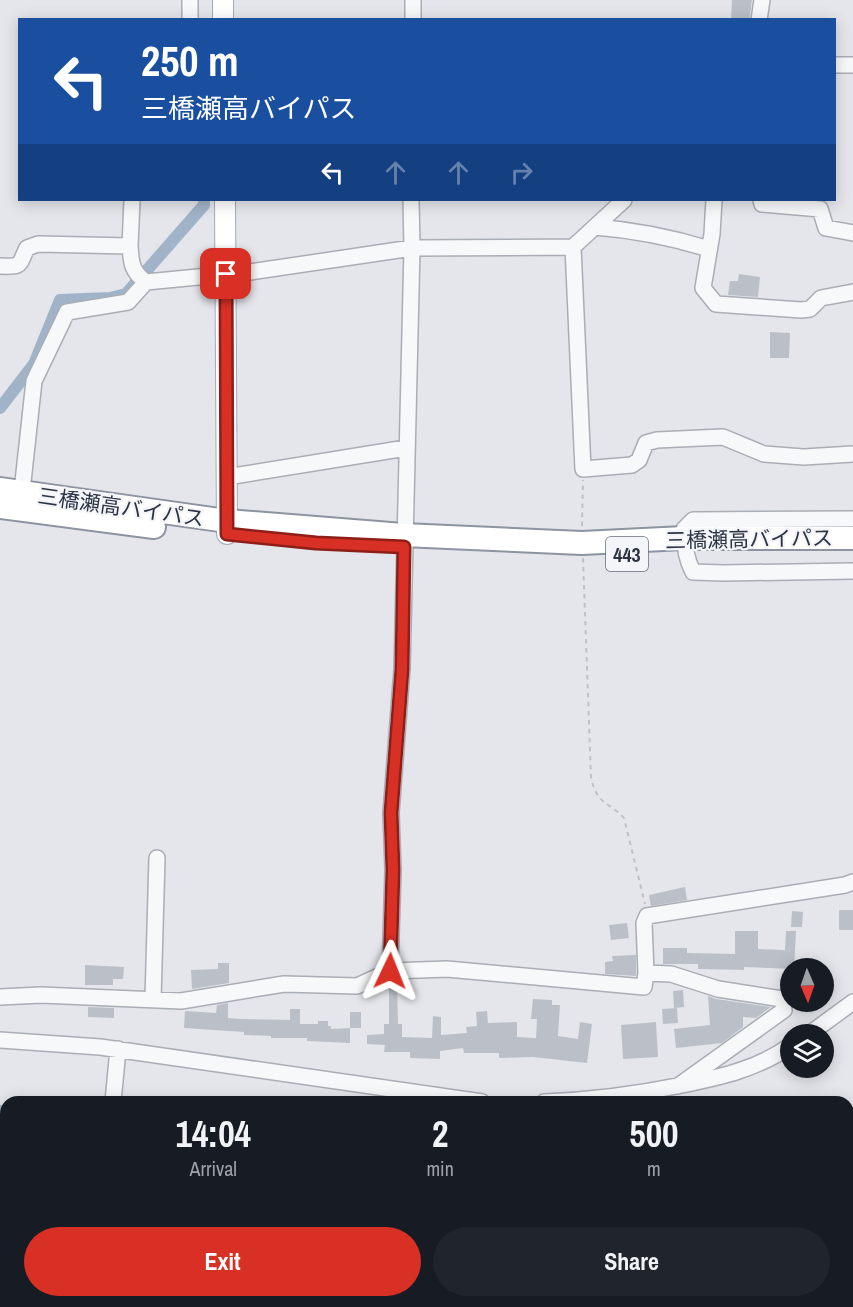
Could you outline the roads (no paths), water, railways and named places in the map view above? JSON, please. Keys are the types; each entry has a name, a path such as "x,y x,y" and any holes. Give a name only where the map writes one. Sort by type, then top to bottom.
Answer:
{"highway":[{"name":"三橋瀬高バイパス","path":"0,489 14,503 227,528 316,543 404,541 583,549 766,545 853,537"},
{"name":"三橋瀬高バイパス","path":"766,545 853,552"}],"main road":[{"path":"223,0 223,18"},
{"path":"225,201 227,528"}],"street":[{"path":"190,0 190,18"},
{"path":"412,0 413,18"},
{"path":"759,18 762,0"},
{"path":"836,65 853,64"},
{"path":"132,201 131,267 142,279"},
{"path":"390,971 393,870 391,813 402,669 412,248 411,201"},
{"path":"142,279 226,274 412,248 573,247 623,201"},
{"path":"714,201 703,288 716,304 801,310 810,309 820,298 853,291"},
{"path":"761,201 762,204 820,209 826,228 853,233"},
{"path":"595,227 636,230 671,237 709,249"},
{"path":"0,266 18,266 27,248 38,244 130,246"},
{"path":"573,247 583,469 632,465 639,460 646,443 657,440 723,437 764,454 804,457 853,454"},
{"path":"14,503 34,381 68,312 128,302 142,279"},
{"path":"227,477 406,448"},
{"path":"853,519 693,520 684,529 688,562 693,572 853,571"},
{"path":"153,999 157,858"},
{"path":"0,996 41,995 181,1000 284,984 357,986 390,971 447,969 644,987 646,973 644,923 647,916 853,882"},
{"path":"646,973 671,974 718,989 782,999 784,1010 678,1086"},
{"path":"823,1024 853,1002"},
{"path":"0,1040 118,1049 441,1096"},
{"path":"114,1096 118,1049"},
{"path":"628,1096 657,1092 735,1074 780,1051"}],"waterway":[{"path":"0,408 34,364 60,300 110,298 126,294 204,205 204,201"}]}
